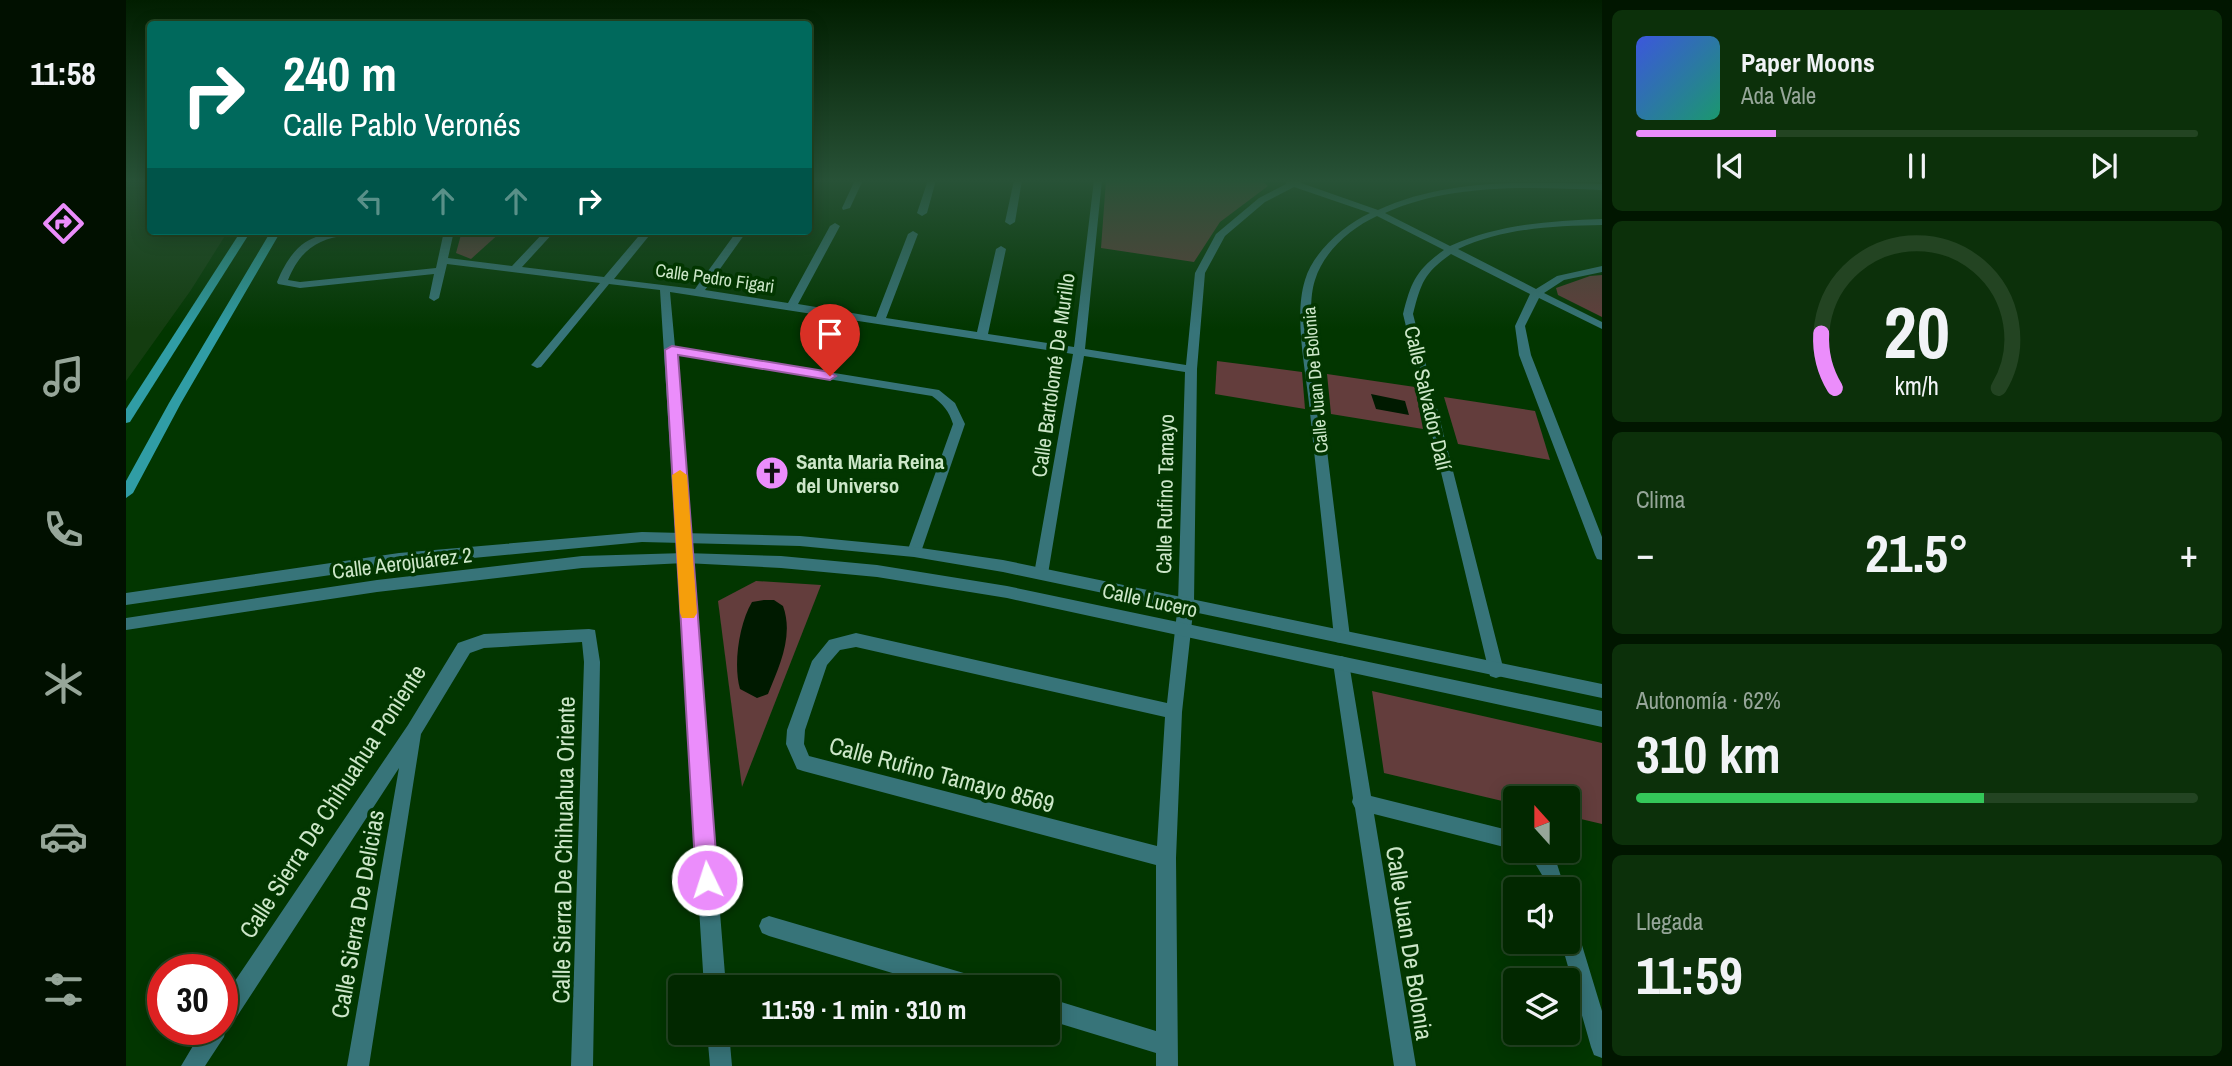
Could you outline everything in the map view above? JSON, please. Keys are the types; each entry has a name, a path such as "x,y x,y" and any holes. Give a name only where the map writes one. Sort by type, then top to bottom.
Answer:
{"main road":[{"path":"126,419 243,235"},
{"path":"126,493 175,403 274,235"}],"street":[{"path":"792,307 833,230"},
{"name":"Calle Bartolomé De Murillo","path":"1041,574 1079,351 1092,230"},
{"name":"Calle Rufino Tamayo","path":"1167,1055 1166,858 1174,712 1186,603 1191,369 1200,273 1221,234 1226,230"},
{"name":"Calle Juan De Bolonia","path":"1342,638 1309,351 1310,278 1329,245 1351,230"},
{"path":"1412,230 1602,326"},
{"name":"Calle Salvador Dalí","path":"1496,671 1408,314 1415,285 1428,267 1451,249 1478,238 1512,230"},
{"path":"880,320 913,234"},
{"name":"Calle Pedro Figari","path":"328,235 307,242 298,250 283,284 300,285 440,265 515,269 698,292 1191,369"},
{"path":"434,298 448,235"},
{"path":"515,269 546,235"},
{"path":"537,365 645,235"},
{"path":"698,292 739,235"},
{"path":"982,336 1001,249"},
{"path":"1602,269 1561,278 1536,293 1520,326 1525,355 1602,555"},
{"path":"665,288 672,350 714,975"},
{"path":"672,350 935,393 948,402 957,414 959,424 914,552"},
{"name":"Calle Aerojuárez 2","path":"126,599 399,559 642,537 684,538"},
{"name":"Calle Lucero","path":"684,538 800,541 914,552 1186,603 1496,671 1602,691"},
{"name":"Calle Lucero","path":"685,558 782,562 877,571 1007,592 1602,719"},
{"name":"Calle Aerojuárez 2","path":"126,624 247,604 512,570 626,559 685,558"},
{"name":"Calle Sierra De Chihuahua Poniente","path":"238,995 414,730 464,648 484,641 589,635"},
{"name":"Calle Sierra De Chihuahua Oriente","path":"582,1066 592,662 589,635"},
{"name":"Calle Rufino Tamayo 8569","path":"1166,858 803,763 795,744 796,730 820,661 835,645 856,640 1174,712"},
{"name":"Calle Juan De Bolonia","path":"1341,663 1405,1066"},
{"name":"Calle Sierra De Delicias","path":"358,1066 414,730"},
{"path":"1361,802 1503,838"},
{"path":"769,926 934,975"},
{"path":"1574,954 1602,1047"},
{"path":"1060,1014 1167,1055"},
{"path":"192,1066 206,1045"},
{"path":"719,1045 720,1066"}],"shaded area":[{"path":"126,230 147,230 147,235 225,235 191,290 126,381"},
{"path":"1102,230 1215,230 1194,262 1101,248"},
{"path":"461,235 498,235 471,259 456,253"},
{"path":"1602,275 1602,317 1558,295 1556,288 1590,276"},
{"path":"1217,361 1302,372 1305,409 1215,394"},
{"path":"1327,374 1415,387 1423,429 1331,414"},
{"path":"1371,394 1405,401 1409,415 1376,409"},
{"path":"1444,397 1535,411 1550,460 1458,444"},
{"path":"756,581 821,585 742,787 718,601"},
{"path":"774,600 783,606 787,629 784,651 768,694 757,698 740,689 737,657 747,611 752,602"},
{"path":"1372,691 1602,743 1602,824 1580,819 1580,786 1503,786 1503,801 1384,773"}],"slow traffic":[{"path":"680,475 688,613"}],"place":[{"name":"Santa Maria Reina del Universo","path":"772,473"}],"route":[{"path":"707,880 672,350 830,376"}]}
